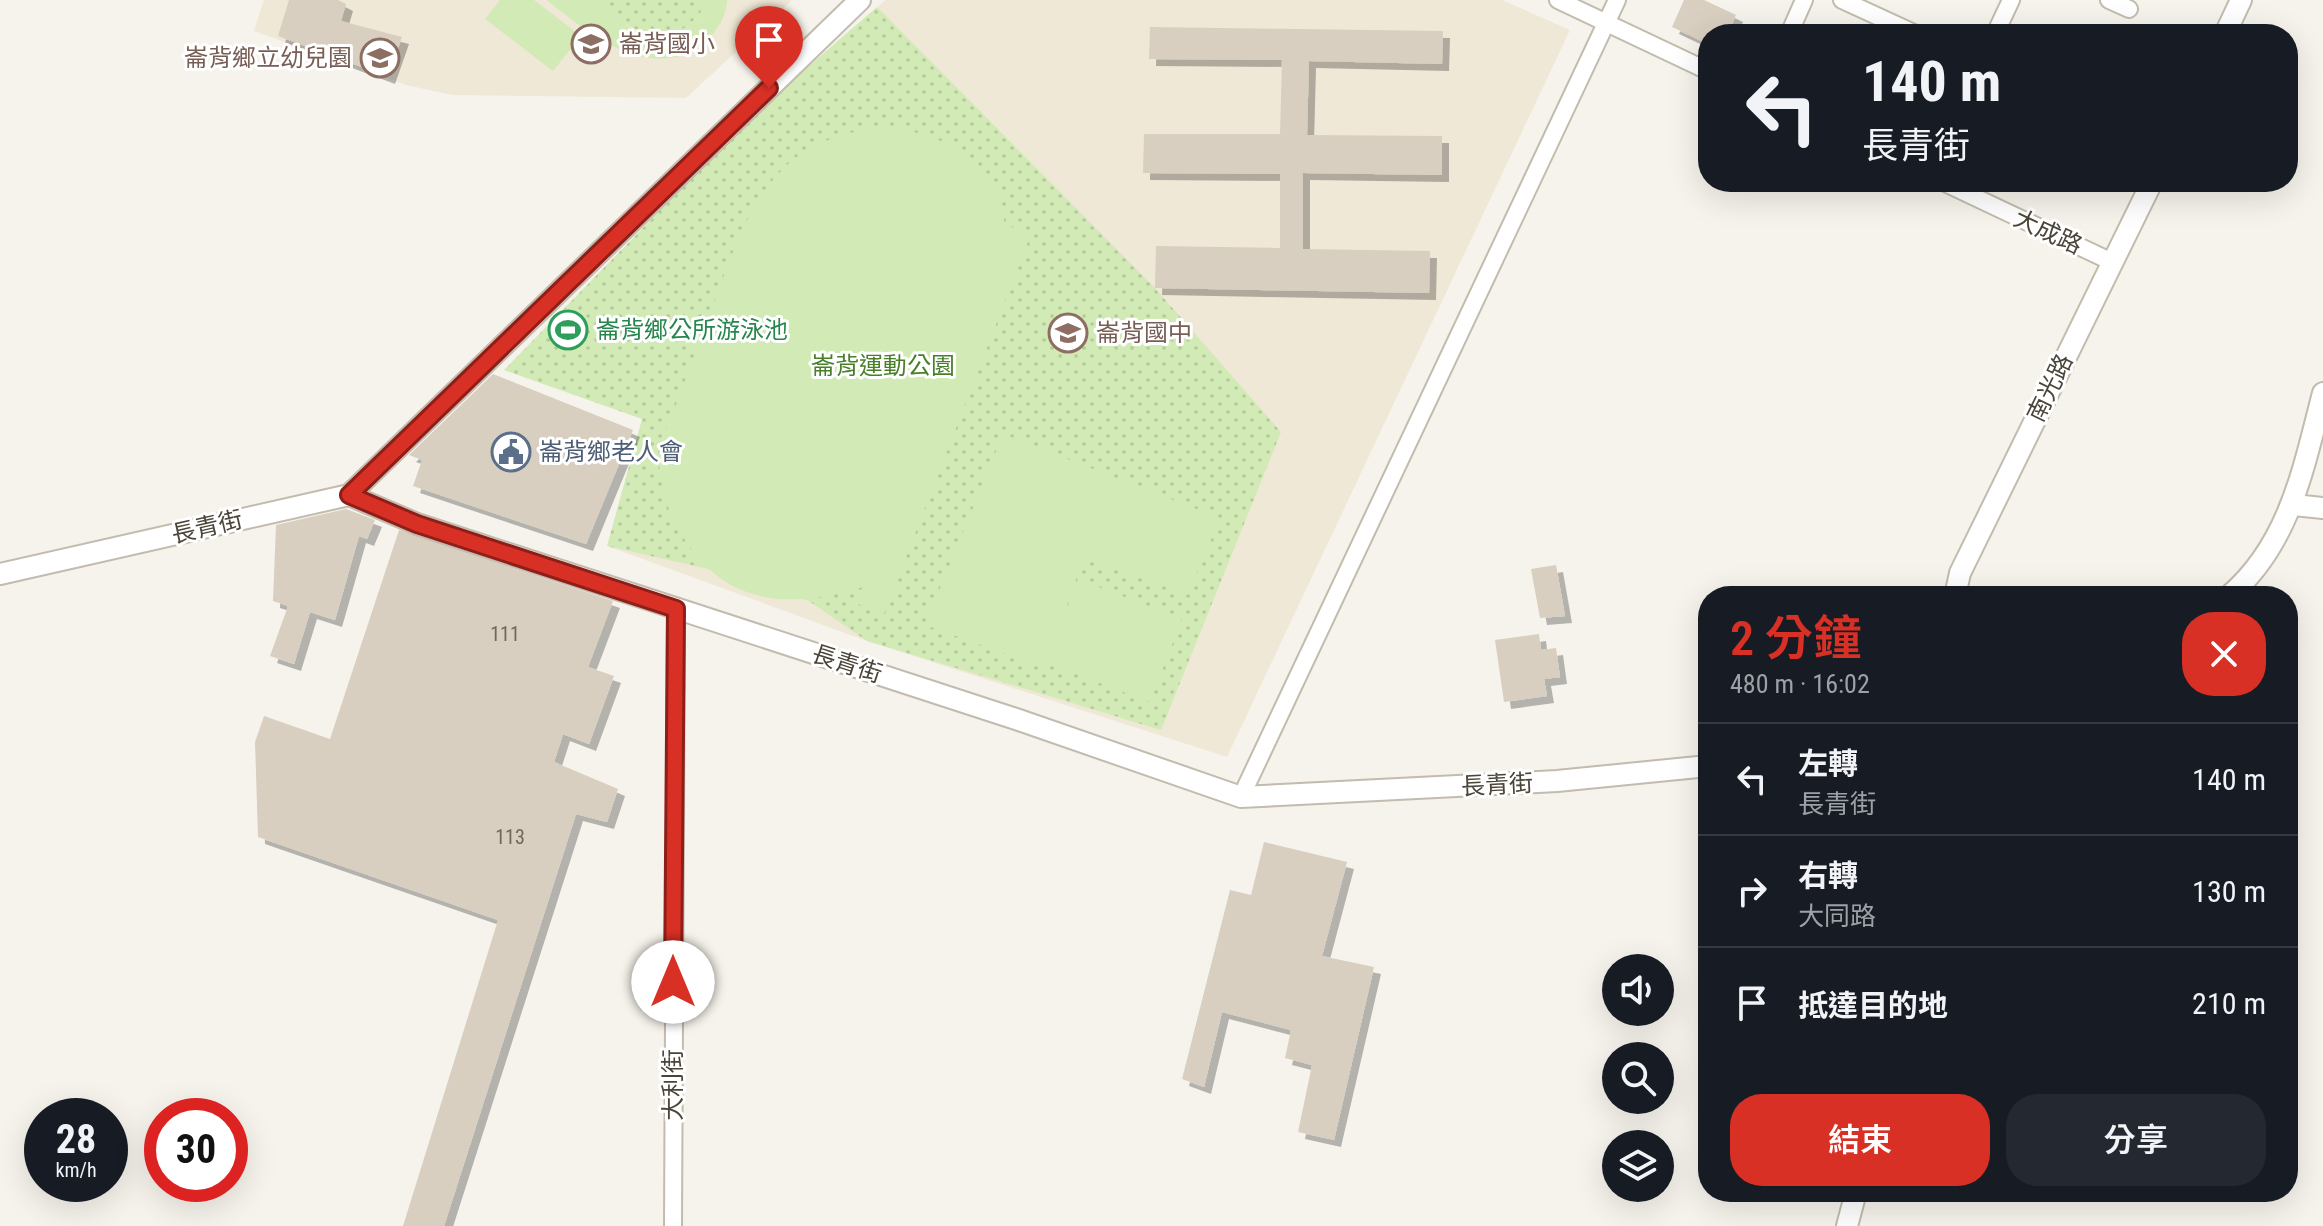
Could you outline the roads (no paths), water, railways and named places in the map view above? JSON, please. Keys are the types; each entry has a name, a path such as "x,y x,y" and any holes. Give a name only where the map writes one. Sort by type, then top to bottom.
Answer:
{"street":[{"path":"349,495 860,0"},
{"path":"1558,0 1698,66"},
{"path":"1241,797 1617,0"},
{"path":"1793,24 1804,0"},
{"path":"1842,0 1894,24"},
{"path":"2000,24 2011,0"},
{"path":"2109,0 2129,9"},
{"path":"2230,24 2241,0"},
{"name":"大成路","path":"1964,192 2110,261"},
{"name":"南光路","path":"1957,586 1960,573 2110,261 2147,192"},
{"path":"2241,586 2249,579 2294,505 2323,393"},
{"name":"長青街","path":"0,574 349,495 417,524 1241,797 1557,781 1698,767"},
{"path":"2294,505 2323,508"},
{"name":"大利街","path":"673,1226 676,609"},
{"path":"1847,1226 1853,1202"}],"place":[{"name":"崙背國小","path":"591,44"},
{"name":"崙背鄉立幼兒園","path":"380,58"},
{"name":"崙背鄉公所游泳池","path":"568,330"},
{"name":"崙背國中","path":"1068,333"},
{"name":"崙背鄉老人會","path":"511,452"}],"park label":[{"name":"崙背運動公園","path":"883,366"}]}
